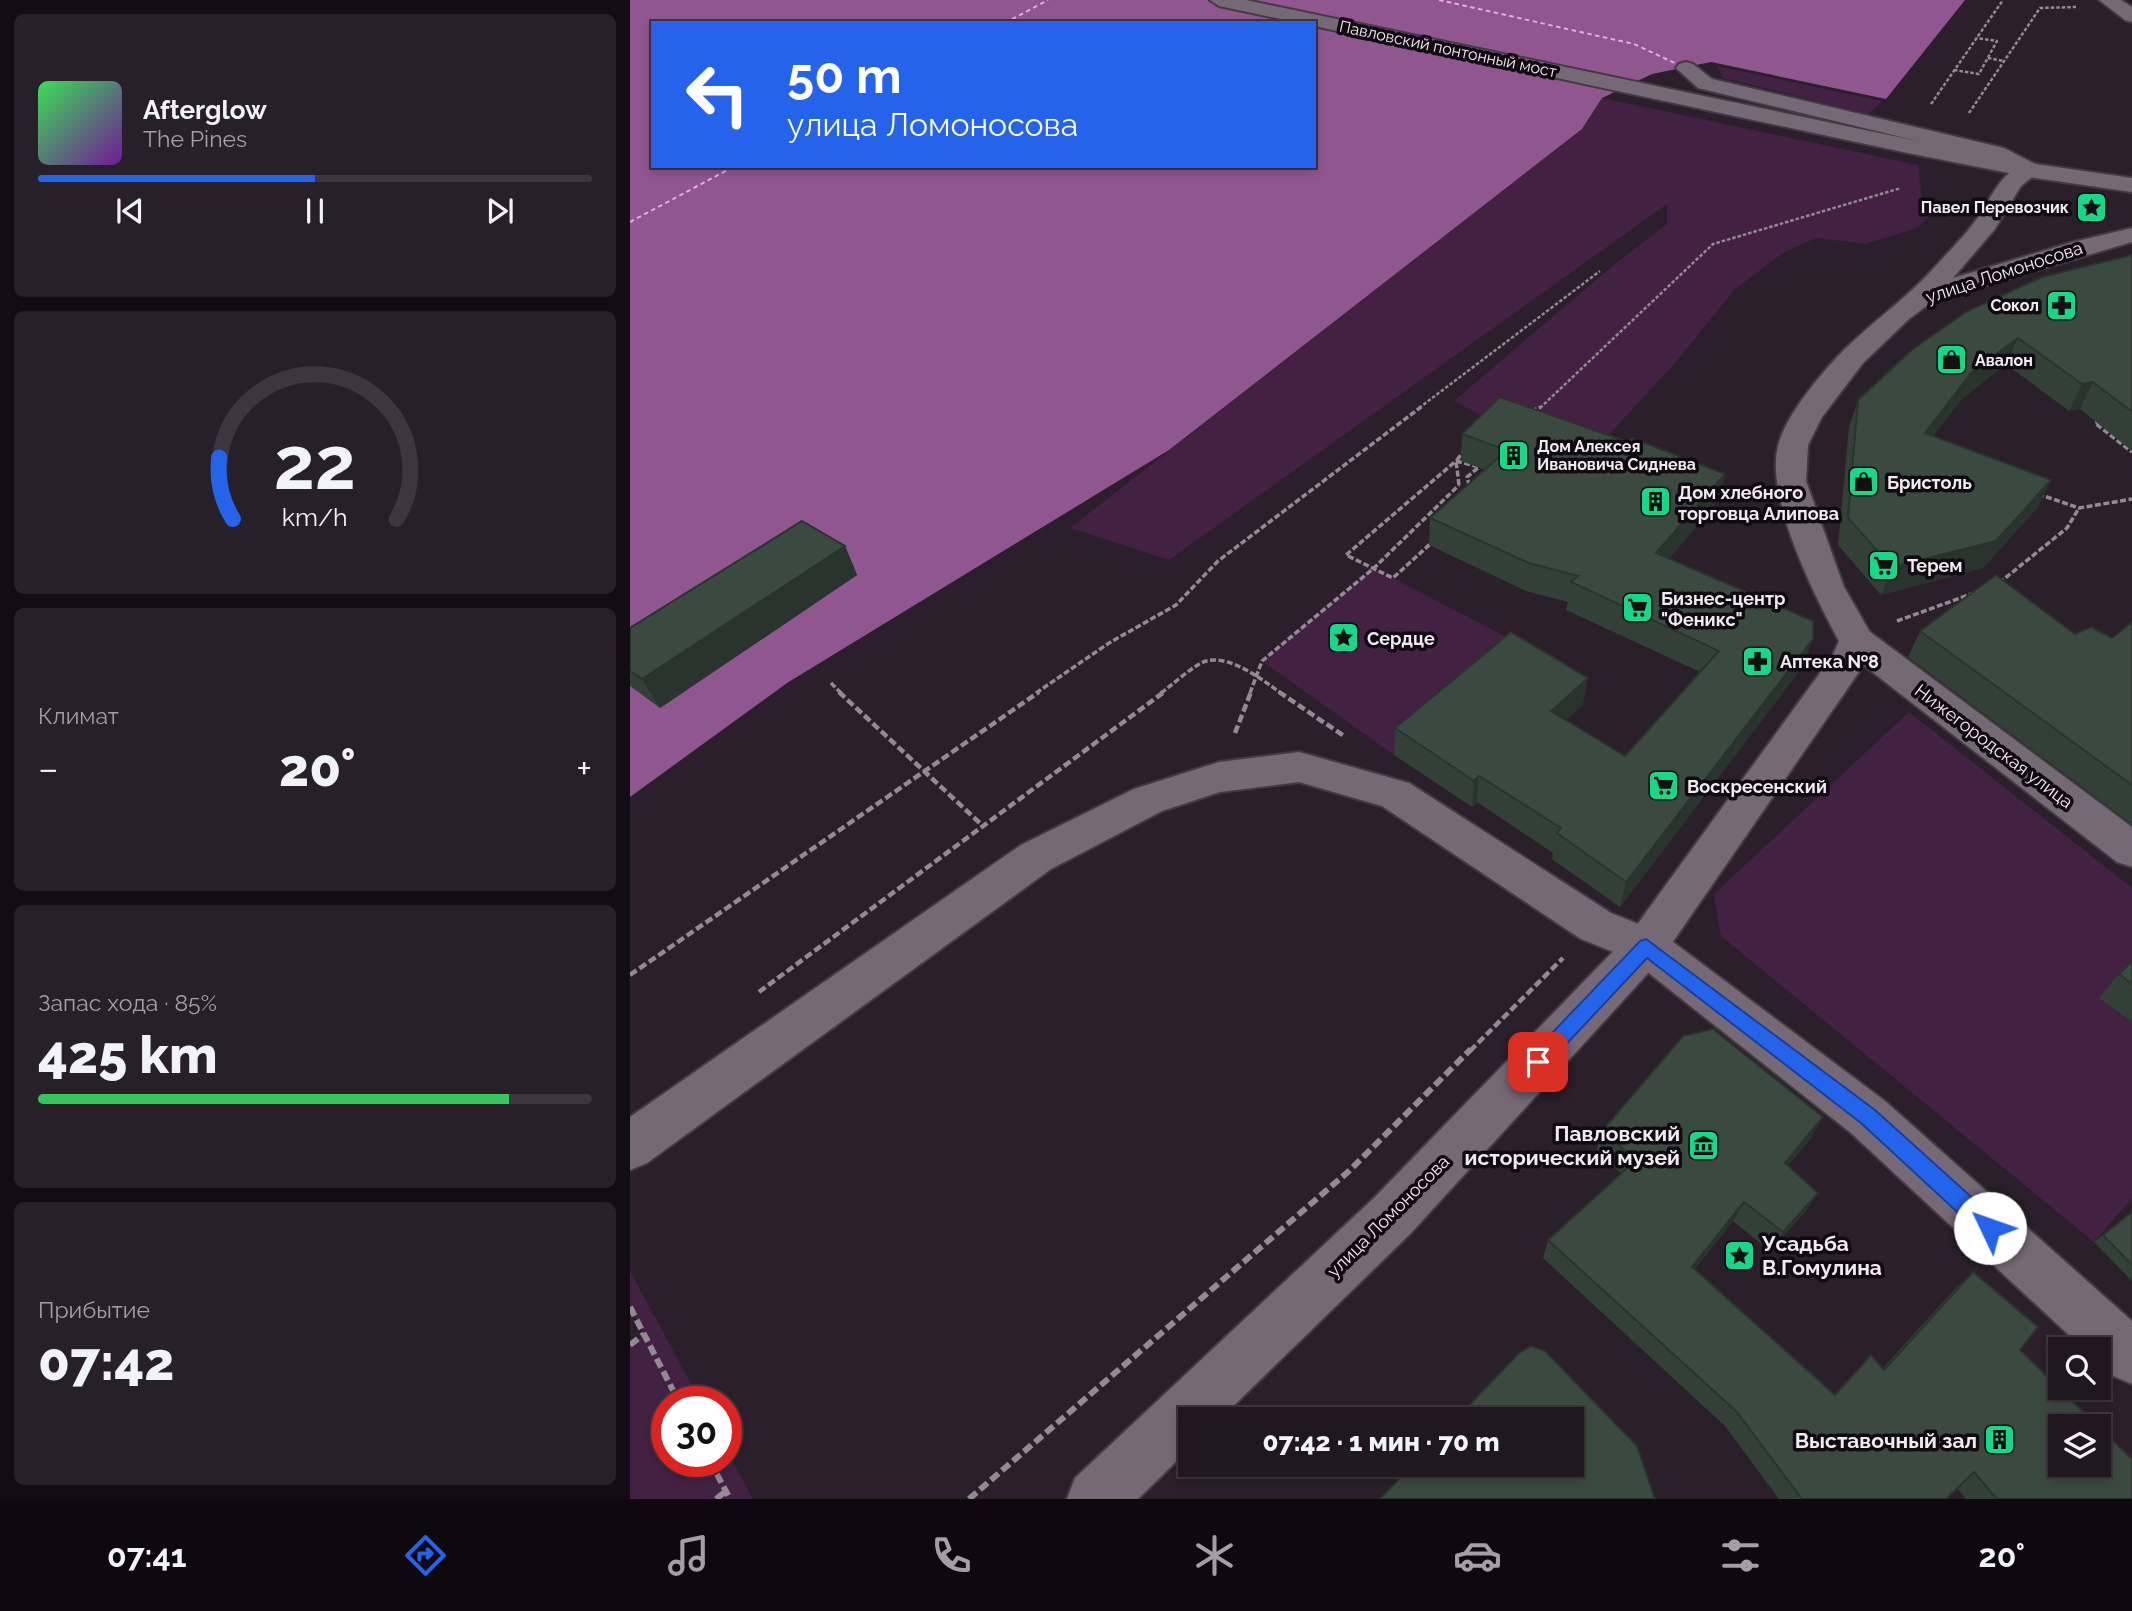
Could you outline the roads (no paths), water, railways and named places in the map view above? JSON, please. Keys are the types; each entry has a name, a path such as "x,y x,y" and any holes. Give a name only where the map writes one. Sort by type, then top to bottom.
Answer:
{"street":[{"name":"Павловский понтонный мост","path":"1219,0 1636,90 2029,170 2132,185"},
{"path":"2108,0 2132,16"},
{"path":"1686,68 1704,84 1996,153 2029,170 2012,182 1986,225 1924,295"},
{"name":"улица Ломоносова","path":"1116,1492 1393,1215 1646,946 1848,660 1851,628 1827,587 1790,481 1793,445 1807,416 1838,375 1899,313 1924,295 2082,247 2132,235"},
{"name":"Нижегородская улица","path":"1851,628 2132,850"},
{"path":"630,1146 1036,857 1147,800 1219,777 1299,767 1395,794 1596,926 1646,946 1868,1117 2132,1357"}],"place":[{"name":"Павел Перевозчик","path":"2092,207"},
{"name":"Сокол","path":"2062,305"},
{"name":"Авалон","path":"1952,360"},
{"name":"Дом Алексея Ивановича Сиднева","path":"1514,455"},
{"name":"Бристоль","path":"1864,482"},
{"name":"Дом хлебного торговца Алипова","path":"1655,502"},
{"name":"Терем","path":"1884,565"},
{"name":"Бизнес-центр \"Феникс\"","path":"1638,608"},
{"name":"Сердце","path":"1344,638"},
{"name":"Аптека №8","path":"1757,661"},
{"name":"Воскресенский","path":"1664,786"},
{"name":"Павловский исторический музей","path":"1703,1145"},
{"name":"Усадьба В.Гомулина","path":"1739,1255"},
{"name":"Выставочный зал","path":"2000,1440"}]}
